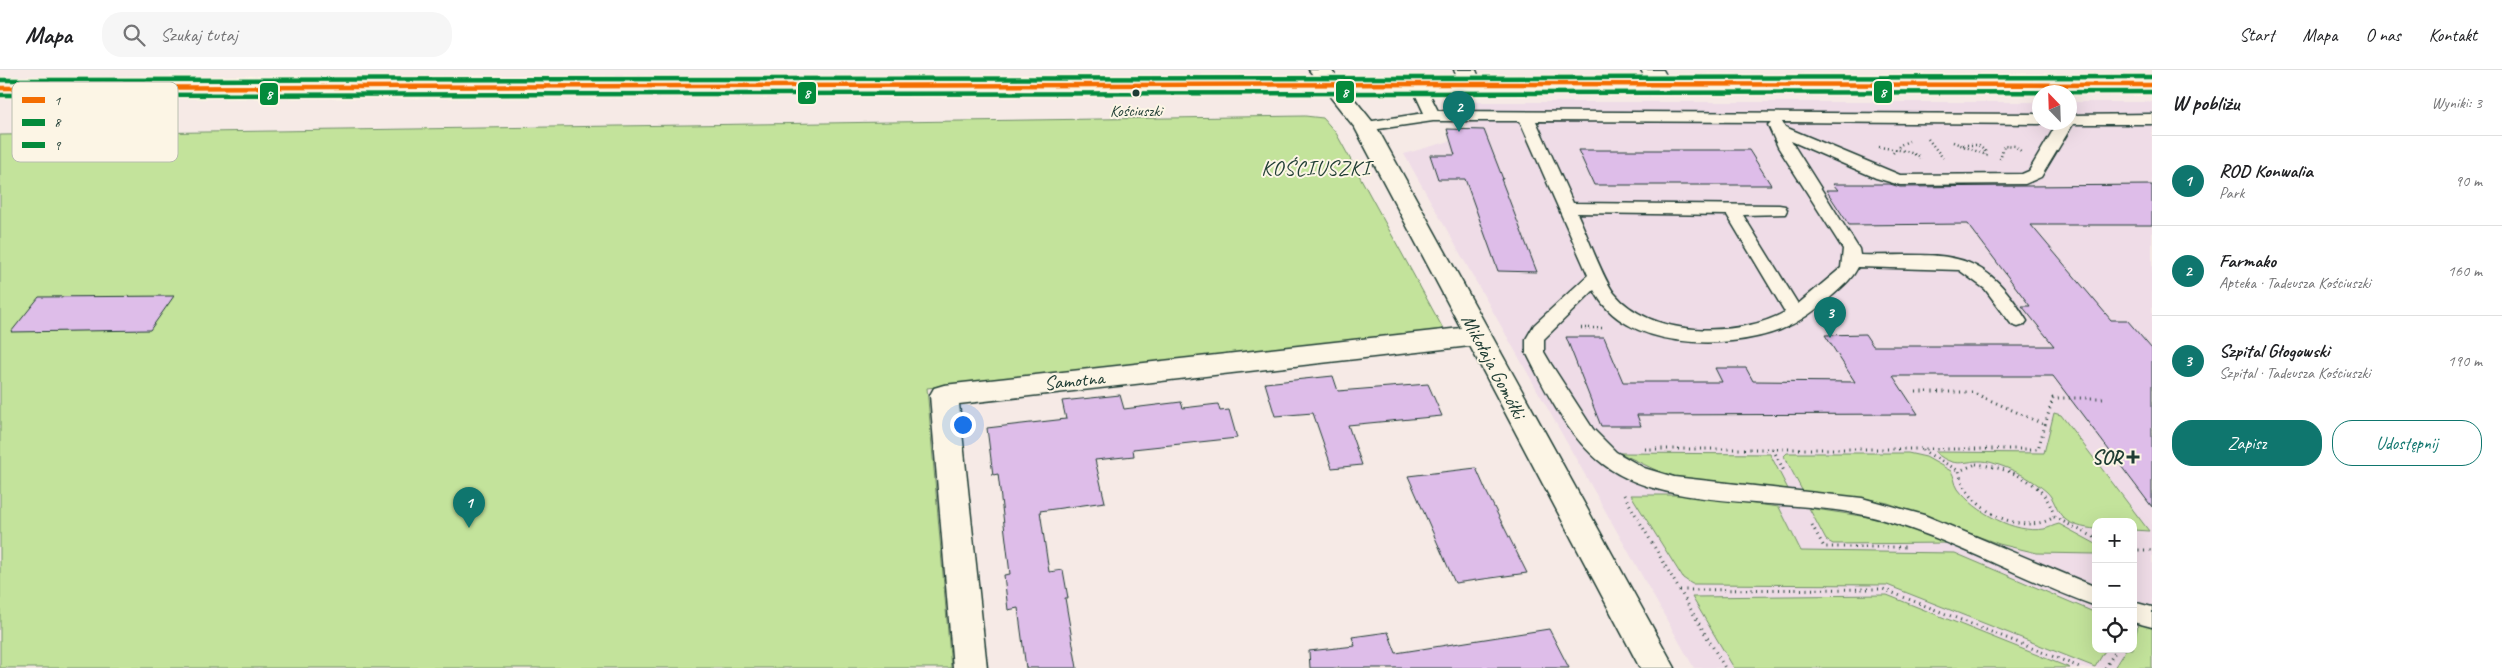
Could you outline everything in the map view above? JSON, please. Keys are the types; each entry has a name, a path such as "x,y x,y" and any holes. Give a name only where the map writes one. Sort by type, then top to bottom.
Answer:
{"street":[{"path":"178,87 1327,77 1418,84 1468,77 1656,77 2152,85"},
{"name":"Mikołaja Gomółki","path":"1327,77 1365,126 1658,668"},
{"name":"Samotna","path":"970,668 944,395 1477,336"}],"lane":[{"path":"1418,84 1433,116"},
{"path":"1365,126 1433,116 1526,116 1775,124 2032,119"},
{"path":"1526,116 1604,292 1616,308 1640,323 1661,330 1687,334 1752,332 1773,326 1820,298 1848,272 1853,261 1851,249 1786,147 1775,124"},
{"path":"2077,119 2152,119"},
{"path":"1775,124 1863,169 1900,180 2008,180 2024,178 2035,174 2061,130"},
{"path":"1568,208 1779,210"},
{"path":"1732,210 1795,313"},
{"path":"1853,261 1954,263 1967,265 1986,277 2018,321"},
{"path":"1597,277 1540,330 1535,339 1535,352 1582,430 1606,457 1648,480 1674,485 1862,506 1887,512 1917,521 2092,595"},
{"path":"2137,613 2152,617"}],"path":[{"path":"1890,158 1896,149 1904,143 1916,141"},
{"path":"1923,141 1939,141"},
{"path":"1948,141 1995,159"},
{"path":"1962,145 1972,143 1979,145 1985,151 1985,155"},
{"path":"2000,159 2002,147 2007,144 2020,149 2022,156"},
{"path":"1896,149 1904,152"},
{"path":"1576,328 1603,328"},
{"path":"1916,392 1972,392 2045,425"},
{"path":"1638,449 2038,449 2053,398 2106,398"},
{"path":"1920,449 1959,471 1964,489 1979,504 1999,516 2035,525 2044,524 2054,517"},
{"path":"1959,471 1968,465 1986,464 2018,476 2048,500 2053,507 2054,517"},
{"path":"1618,486 1725,668"},
{"path":"2054,517 2092,536"},
{"path":"2137,550 2152,550"},
{"path":"1680,590 1883,589 2082,668"},
{"path":"2106,668 2115,653"}],"shaded area":[{"path":"1457,102 2032,102 2032,130 2077,130 2077,102 2152,102 2152,668 1694,668 1404,154 1450,141 1447,129 1468,129"}],"green space":[{"path":"1305,116 1323,118 1336,133 1446,334 927,388 951,668 0,668 0,135 12,135 12,162 178,162 178,132"},
{"path":"2054,413 2061,415 2149,531 2137,530 2137,518 2092,518 2092,529 2077,525 2064,518 2047,492 2023,475 2003,466 1987,462 1951,462 1935,452 2044,453"},
{"path":"1620,453 1770,454 1788,489 1678,477 1662,473"},
{"path":"1787,453 1908,453 1926,457 1951,471 1958,489 1965,498 1996,520 2033,530 2059,524 2092,542 2092,554 2037,553 1999,544 1888,503 1803,492 1784,456"},
{"path":"1631,495 1683,495 1779,507 1801,551 1955,553 2092,611 2092,653 2104,653 2095,667 1887,585 1692,584 1683,578"},
{"path":"1809,508 1887,520 1951,543 1833,544 1826,540"},
{"path":"1887,595 2070,668 1734,668 1692,597"},
{"path":"2138,622 2152,627 2152,668 2114,668 2123,653 2137,653"}],"building":[{"path":"1447,129 1484,130 1537,272 1498,271 1465,179 1438,179 1430,155 1455,155"},
{"path":"1578,150 1749,150 1771,185 1594,185"},
{"path":"1833,184 1890,184 1900,187 2152,185 2152,225 2031,225 2111,320 2127,320 2152,349 2152,507 2053,376 1893,376 1918,414 1637,415 1641,426 1601,426 1566,337 1604,337 1623,382 1722,382 1715,368 1746,368 1753,381 1855,382 1825,335 1865,334 1873,346 2054,346 2022,306 2030,306 1968,224 1849,225 1826,190 1838,190"},
{"path":"174,296 150,330 11,332 39,297"},
{"path":"1333,376 1338,391 1428,384 1442,416 1348,425 1362,465 1332,468 1313,413 1275,416 1265,383"},
{"path":"1120,395 1124,409 1181,402 1183,408 1218,404 1220,411 1229,410 1237,438 1133,449 1134,456 1095,460 1105,502 1040,511 1049,572 1063,570 1068,598 1065,598 1077,668 1026,668 1018,608 1008,610 1004,575 1010,574 998,474 993,475 987,428 1066,419 1062,401"},
{"path":"1476,468 1527,573 1455,583 1408,476"},
{"path":"1549,629 1569,668 1310,668 1309,651 1355,646 1352,637 1388,632 1396,653"}],"transit line":[{"name":"9","path":"0,80 2152,77"},
{"name":"1","path":"178,88 1447,84 2152,85"},
{"name":"1","path":"0,88 12,88"},
{"name":"8","path":"178,95 2152,92"},
{"name":"8","path":"0,95 12,95"}],"place":[{"name":"Kościuszki","path":"1136,93"},
{"name":"Farmako","path":"1459,132"},
{"name":"Szpital Głogowski","path":"1830,338"},
{"name":"SOR","path":"2133,457"},
{"name":"ROD Konwalia","path":"469,528"}],"district":[{"name":"KOŚCIUSZKI","path":"1316,168"}]}
